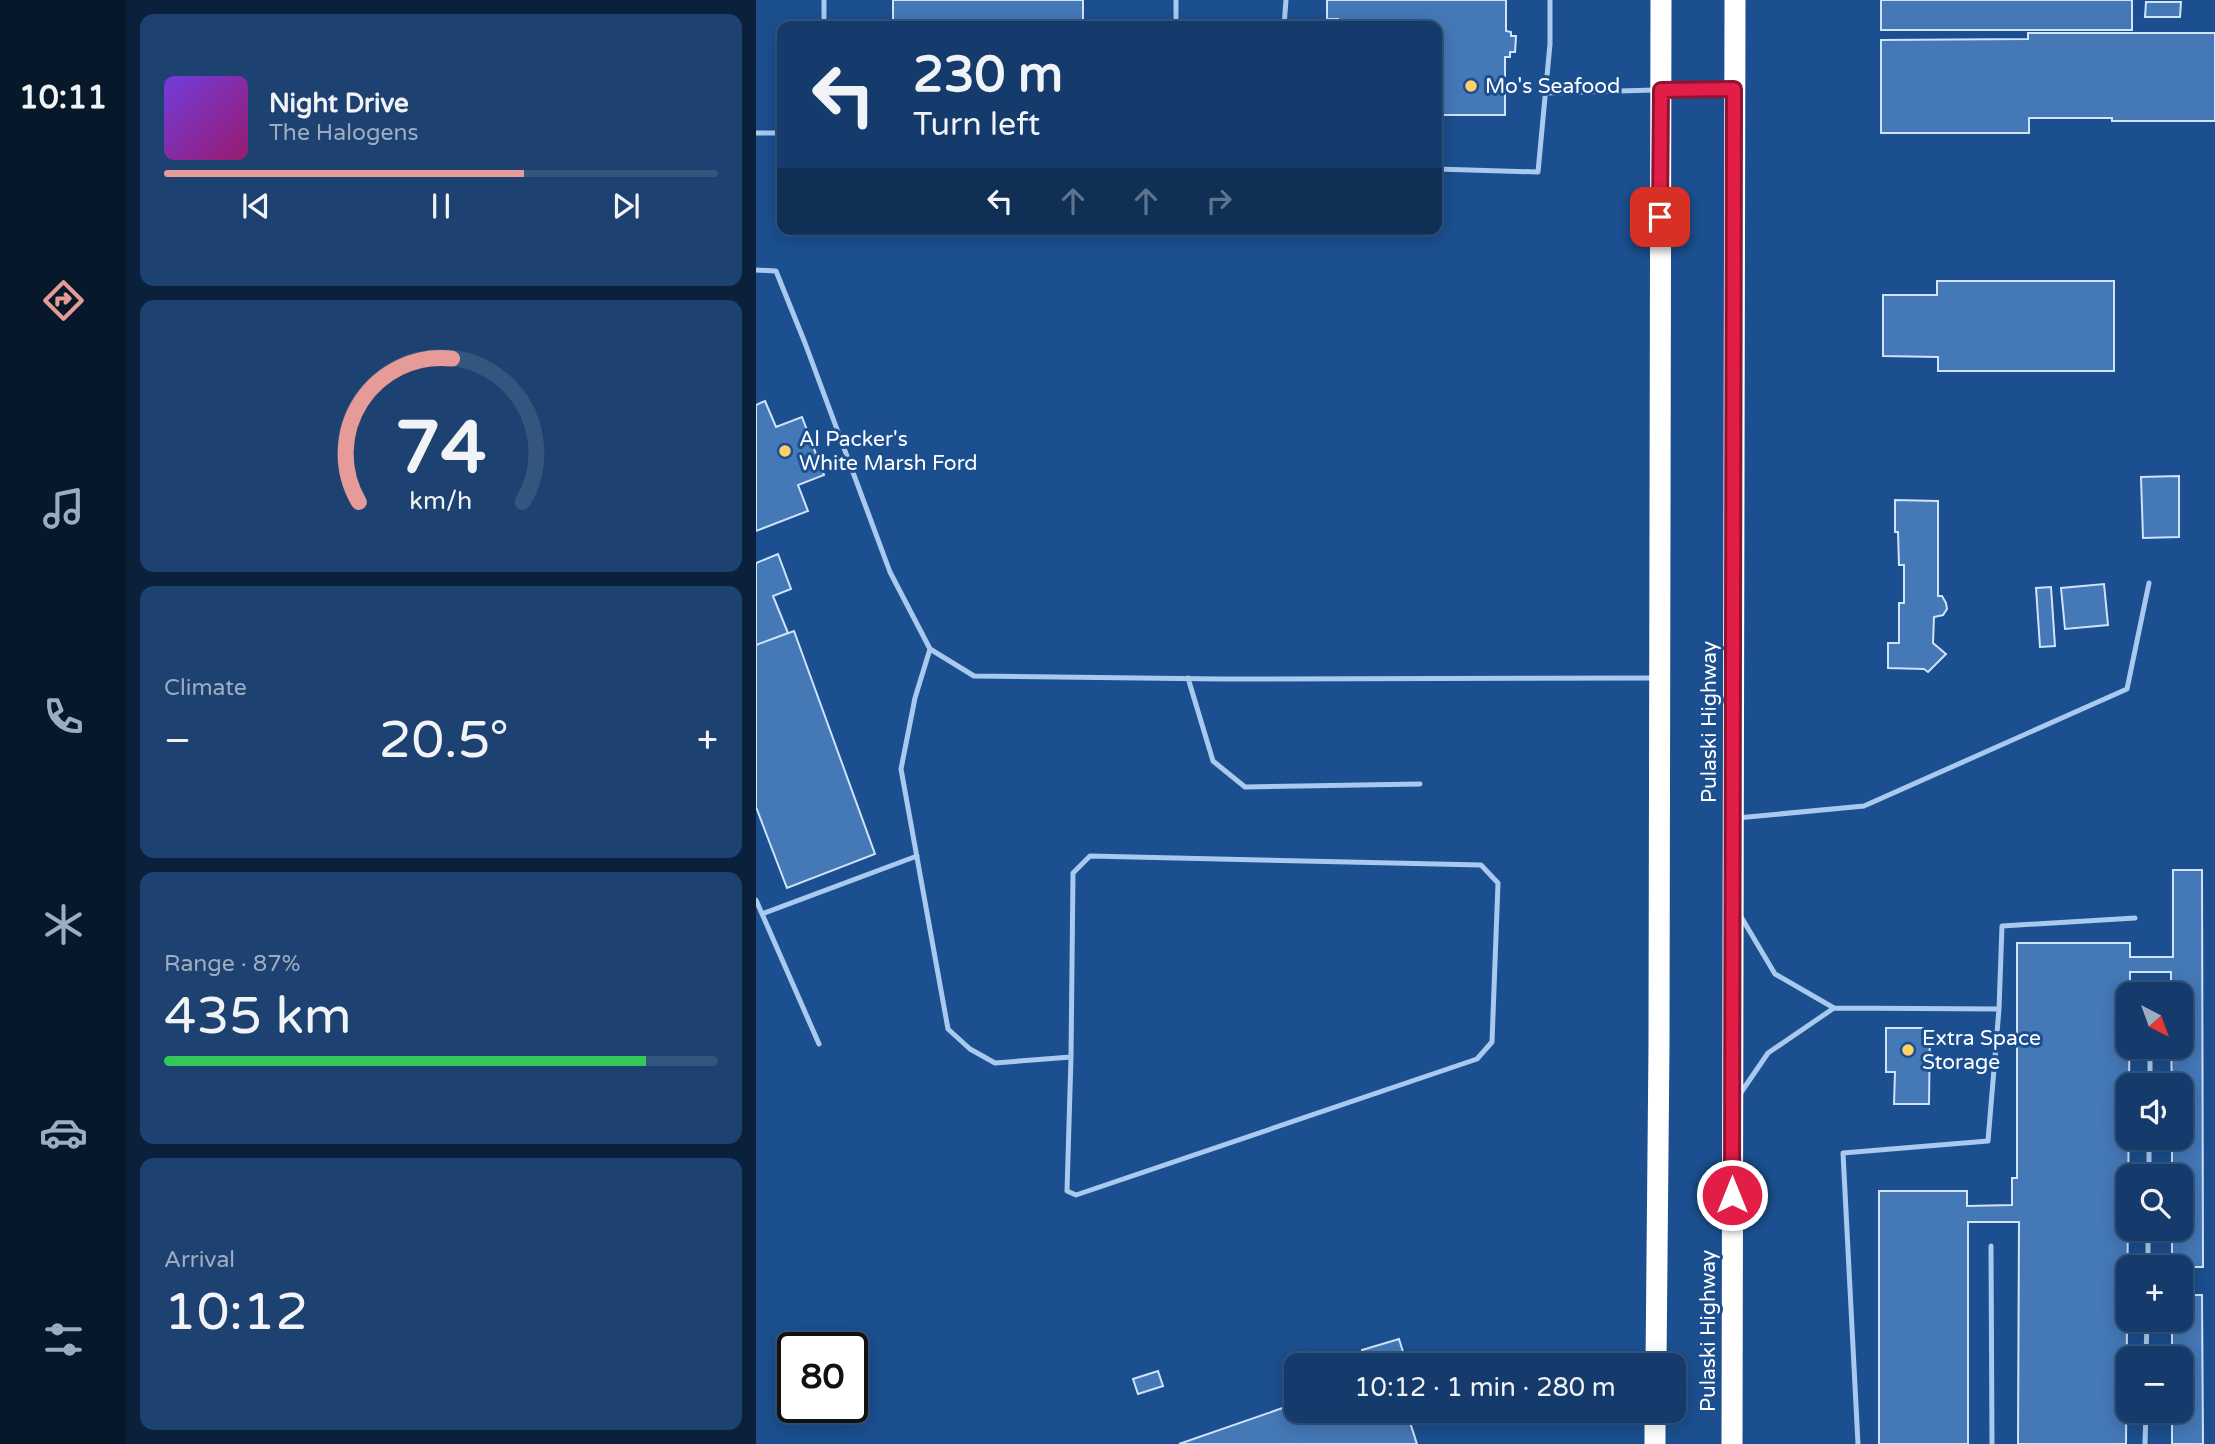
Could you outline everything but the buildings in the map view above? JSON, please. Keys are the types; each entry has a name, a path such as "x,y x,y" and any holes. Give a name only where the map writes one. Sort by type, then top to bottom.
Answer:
{"highway":[{"path":"1656,1353 1661,0"},
{"name":"Pulaski Highway","path":"1732,1444 1735,0"},
{"path":"1656,1423 1656,1444"}],"lane":[{"path":"824,0 824,21"},
{"path":"1176,0 1176,21"},
{"path":"1284,21 1286,0"},
{"path":"1442,169 1538,172 1550,44 1550,0"},
{"path":"1546,93 1734,89"},
{"path":"756,133 777,133"},
{"path":"756,270 776,271 890,572 930,649 974,676 1659,678"},
{"path":"1733,818 1864,806 2127,690 2149,583"},
{"path":"930,649 915,698 901,769 948,1029 970,1049 995,1063 1070,1057"},
{"path":"1188,678 1213,761 1245,787 1420,784"},
{"path":"762,914 917,856"},
{"path":"1090,856 1481,864 1498,883 1492,1042 1477,1059 1076,1195 1067,1191 1070,1057 1073,873 1090,856"},
{"path":"756,900 819,1044"},
{"path":"1733,903 1775,974 1834,1008 1999,1009"},
{"path":"1858,1444 1843,1153 1988,1141 1999,1009 2002,926 2135,918"},
{"path":"1733,1105 1768,1053 1834,1008"},
{"path":"1991,1246 1992,1444"},
{"path":"2145,1444 2146,1423"}],"place":[{"name":"Mo's Seafood","path":"1471,86"},
{"name":"Al Packer's White Marsh Ford","path":"785,451"},
{"name":"Extra Space Storage","path":"1908,1050"}],"route":[{"path":"1660,217 1661,90 1734,89 1732,1195"}]}
